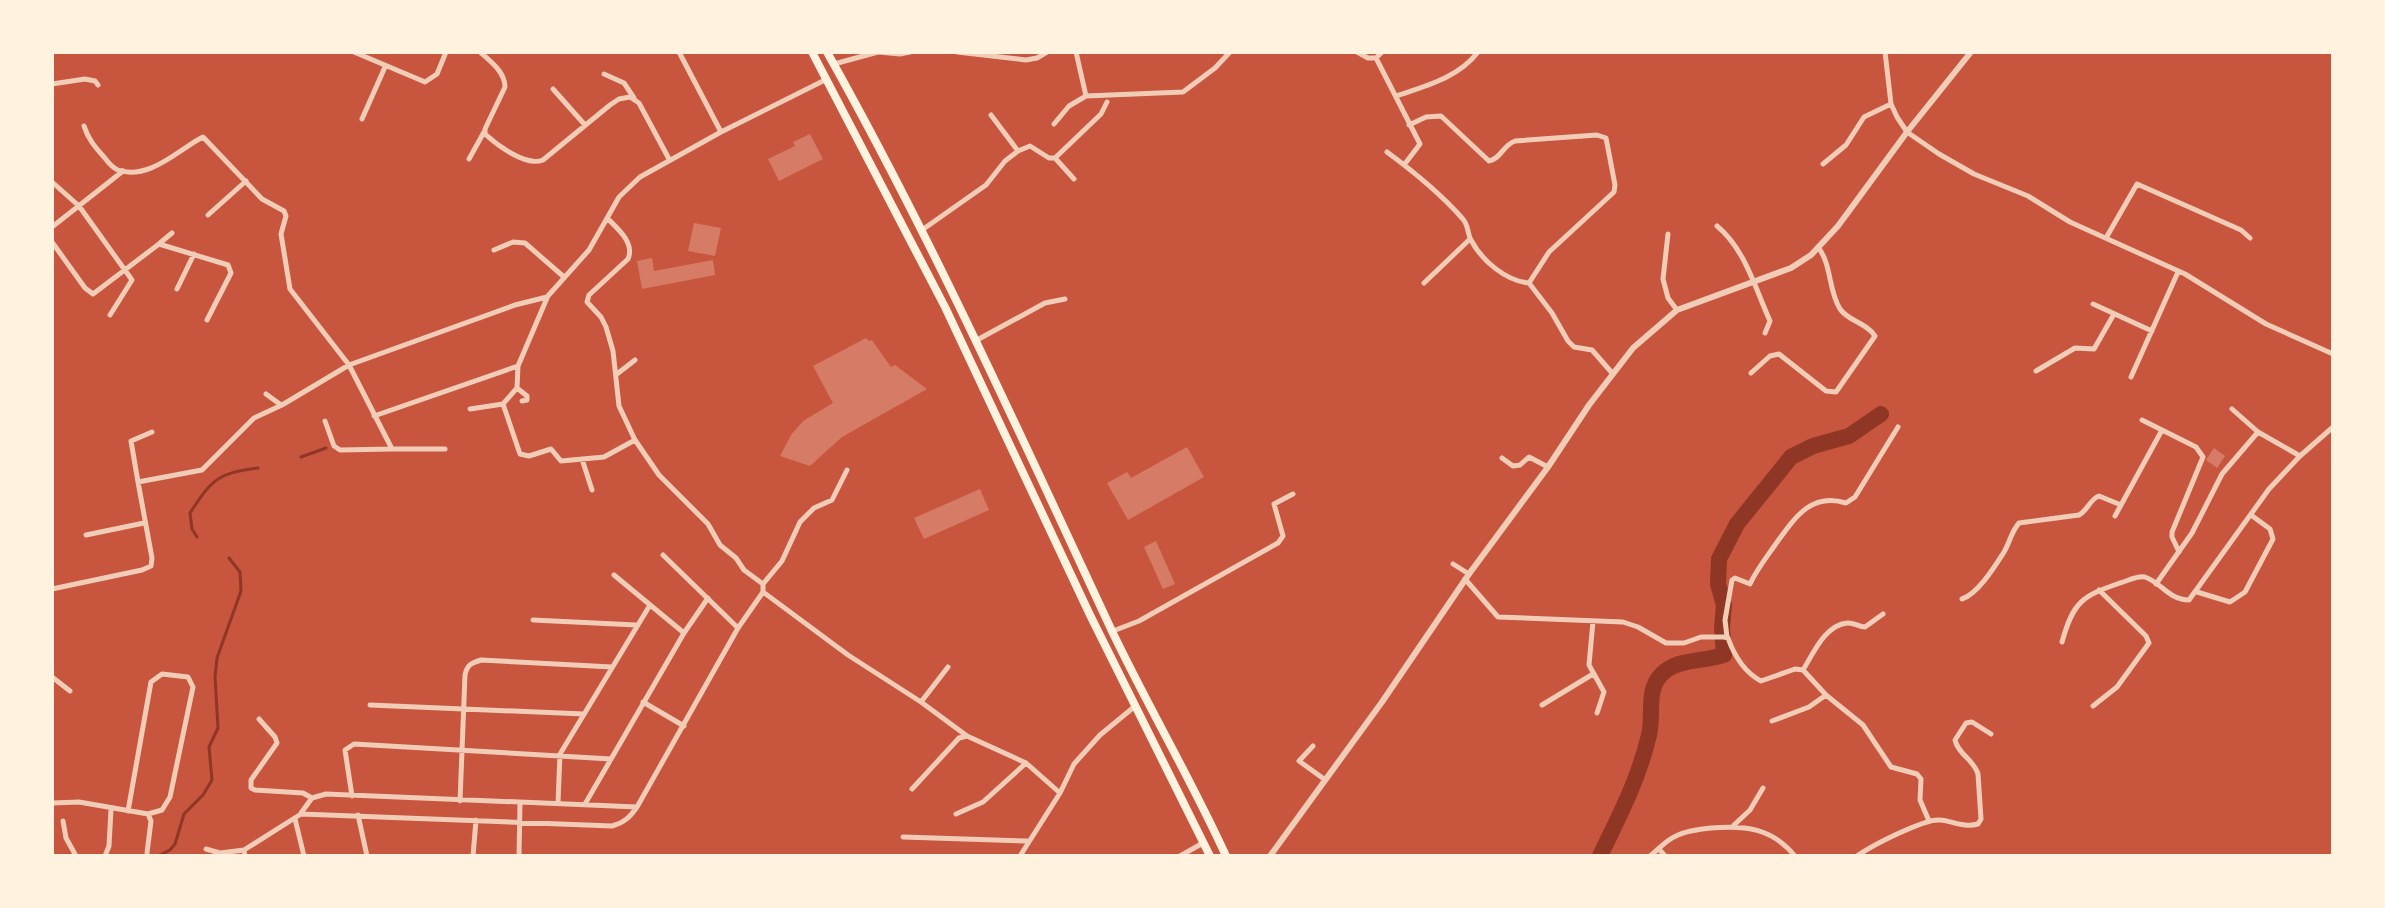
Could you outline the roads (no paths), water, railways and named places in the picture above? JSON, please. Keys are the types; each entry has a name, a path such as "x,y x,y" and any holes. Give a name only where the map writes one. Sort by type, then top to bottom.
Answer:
{"highway":[{"path":"812,52 922,260 1134,707 1210,856"},
{"path":"827,52 977,340 1113,631 1226,856"},
{"path":"969,359 983,353"}],"street":[{"path":"354,52 420,81 430,81 437,74 446,52"},
{"path":"469,159 505,87 502,74 480,52"},
{"path":"679,52 721,132"},
{"path":"834,64 878,52 910,52"},
{"path":"957,52 1026,60 1047,52"},
{"path":"1076,52 1086,96"},
{"path":"1054,124 1069,106 1086,96 1183,92 1215,68 1230,52"},
{"path":"1357,52 1368,58 1376,58 1382,52"},
{"path":"1396,96 1459,71 1478,52"},
{"path":"1885,52 1891,104 1907,132 1924,144 1974,174 2028,196 2070,222 2178,272 2266,324 2333,354"},
{"path":"1270,856 1382,702 1467,576 1633,348 1677,310 1791,268 1818,247 1838,226 1971,52"},
{"path":"1376,58 1421,147 1404,165"},
{"path":"362,119 385,67"},
{"path":"604,74 624,83 639,103 669,159"},
{"path":"52,84 85,79 98,85"},
{"path":"470,409 503,404 517,388 518,366 547,297 589,250 619,197 631,185 669,159 827,79"},
{"path":"553,89 585,125"},
{"path":"484,131 487,137 537,163 619,99 634,98"},
{"path":"922,230 986,185 1002,163 1018,151 1030,146 1049,158 1055,158 1101,114 1107,102"},
{"path":"1823,164 1846,145 1864,117 1891,104"},
{"path":"991,115 1018,151"},
{"path":"1409,125 1426,117 1441,116 1491,161 1515,141 1597,135 1606,138 1614,192 1549,252 1529,283"},
{"path":"84,126 97,149 113,167 123,171 140,170 163,162 202,136 262,199 284,211 286,216 281,234 290,289 349,365 392,449"},
{"path":"1387,152 1433,187 1463,219 1468,225 1470,239 1490,264 1517,282 1529,283 1574,347 1592,350 1613,374"},
{"path":"1055,158 1074,179"},
{"path":"52,227 123,171"},
{"path":"208,215 246,181"},
{"path":"52,182 79,206 132,282 110,315"},
{"path":"2106,238 2137,184 2241,230 2250,238"},
{"path":"607,218 631,251 628,259 589,295 587,302 606,327 619,406 635,440 659,475 708,524 720,545 763,584"},
{"path":"1717,226 1733,241 1770,321 1765,333"},
{"path":"52,242 87,291 93,294 172,233"},
{"path":"1668,234 1663,279 1668,298 1677,310"},
{"path":"1424,283 1470,239"},
{"path":"494,250 513,242 525,243 564,277"},
{"path":"159,244 228,265 231,270 207,320"},
{"path":"1751,373 1770,356 1779,354 1826,391 1836,392 1875,336 1870,329 1841,312 1834,297 1827,264 1818,247"},
{"path":"177,289 194,254"},
{"path":"2131,377 2178,272"},
{"path":"138,482 202,470 246,424 349,365 515,305 547,297"},
{"path":"977,340 1045,303 1065,299"},
{"path":"2093,304 2152,331"},
{"path":"2036,371 2075,348 2094,349 2114,314"},
{"path":"616,375 635,360"},
{"path":"374,416 518,366"},
{"path":"517,388 527,396 527,400 522,401"},
{"path":"266,394 282,405"},
{"path":"503,404 520,454 529,456 546,448 551,449 559,461 604,457 635,440"},
{"path":"2232,409 2258,432 2300,456"},
{"path":"2142,420 2196,447 2203,457 2172,532 2179,553"},
{"path":"325,421 334,446 340,450 445,449"},
{"path":"1898,427 1855,497 1846,503 1831,498 1810,504 1798,514 1758,567 1750,584 1735,578 1732,580 1724,637 1740,663 1756,679 1761,681 1795,669 1803,670 1826,695 1863,725 1891,767 1917,774 1921,779 1920,800 1929,821"},
{"path":"2062,642 2072,612 2079,602 2099,590 2140,577 2168,594 2189,600 2279,476 2333,427"},
{"path":"2115,516 2162,430"},
{"path":"52,589 148,568 152,558 131,441 152,432"},
{"path":"2156,584 2179,553 2222,474 2258,432"},
{"path":"1502,458 1513,466 1520,465 1529,457 1548,467"},
{"path":"582,459 592,490"},
{"path":"301,814 612,826 626,820 637,807 738,628 763,592 763,584 782,561 800,522 814,508 832,500 847,470"},
{"path":"1113,631 1139,621 1278,543 1283,536 1274,504 1293,494"},
{"path":"1962,599 1970,596 1997,561 2019,523 2079,515 2099,496 2121,505"},
{"path":"2197,592 2230,602 2245,592 2273,539 2270,529 2251,515"},
{"path":"86,535 144,523"},
{"path":"663,555 738,628"},
{"path":"1453,564 1467,576 1498,617 1623,622 1666,643 1677,644 1701,637 1724,637"},
{"path":"614,575 684,633"},
{"path":"2093,706 2117,687 2149,643 2146,636 2099,590"},
{"path":"763,592 848,655 967,736 1026,763 1060,793"},
{"path":"585,804 684,633 708,598"},
{"path":"558,803 560,754 650,605"},
{"path":"1803,670 1822,638 1830,631 1848,623 1865,627 1883,614"},
{"path":"533,620 636,625"},
{"path":"1593,621 1589,665 1604,692 1597,713"},
{"path":"460,801 466,667 481,660 612,667"},
{"path":"921,702 948,667"},
{"path":"52,803 79,802 111,809 148,814 162,810 170,797 193,687 188,677 162,674 151,682 128,811"},
{"path":"1542,705 1593,674"},
{"path":"52,677 70,691"},
{"path":"1772,721 1809,707 1826,695"},
{"path":"643,702 684,726"},
{"path":"370,705 584,714"},
{"path":"1020,856 1060,793 1074,764 1087,748 1134,707"},
{"path":"259,719 277,743 251,780 251,788 303,793 312,798"},
{"path":"1857,856 1870,847 1929,821 1937,819 1965,825 1978,824 1981,819 1978,774 1955,740 1966,723 1972,722 1991,734"},
{"path":"912,789 959,738 967,736"},
{"path":"352,796 345,750 354,744 611,759"},
{"path":"1313,746 1299,761 1324,779"},
{"path":"956,814 983,802 1026,763"},
{"path":"1733,826 1750,810 1763,788"},
{"path":"206,849 220,853 244,853 295,819 312,798 326,794 637,807"},
{"path":"519,856 520,803"},
{"path":"105,856 109,846 111,809"},
{"path":"147,853 151,821 148,814"},
{"path":"358,815 367,856"},
{"path":"295,819 304,856"},
{"path":"473,856 476,820"},
{"path":"63,821 66,838 76,856"},
{"path":"1650,856 1670,839 1691,830 1733,826 1765,831 1795,856"},
{"path":"903,837 1027,841"},
{"path":"1180,856 1203,843"},
{"path":"1659,849 1665,856"}],"waterway":[{"path":"1600,856 1640,767 1649,735 1656,682 1674,666 1724,655 1724,605 1718,584 1719,559 1737,524 1791,457 1813,446 1849,436 1881,414"},
{"path":"301,457 326,448"},
{"path":"197,537 192,529 190,513 204,492 225,475 258,468"},
{"path":"158,856 175,844 184,814 203,795 212,780 209,747 218,728 217,658 241,591 240,572 229,558"}]}
